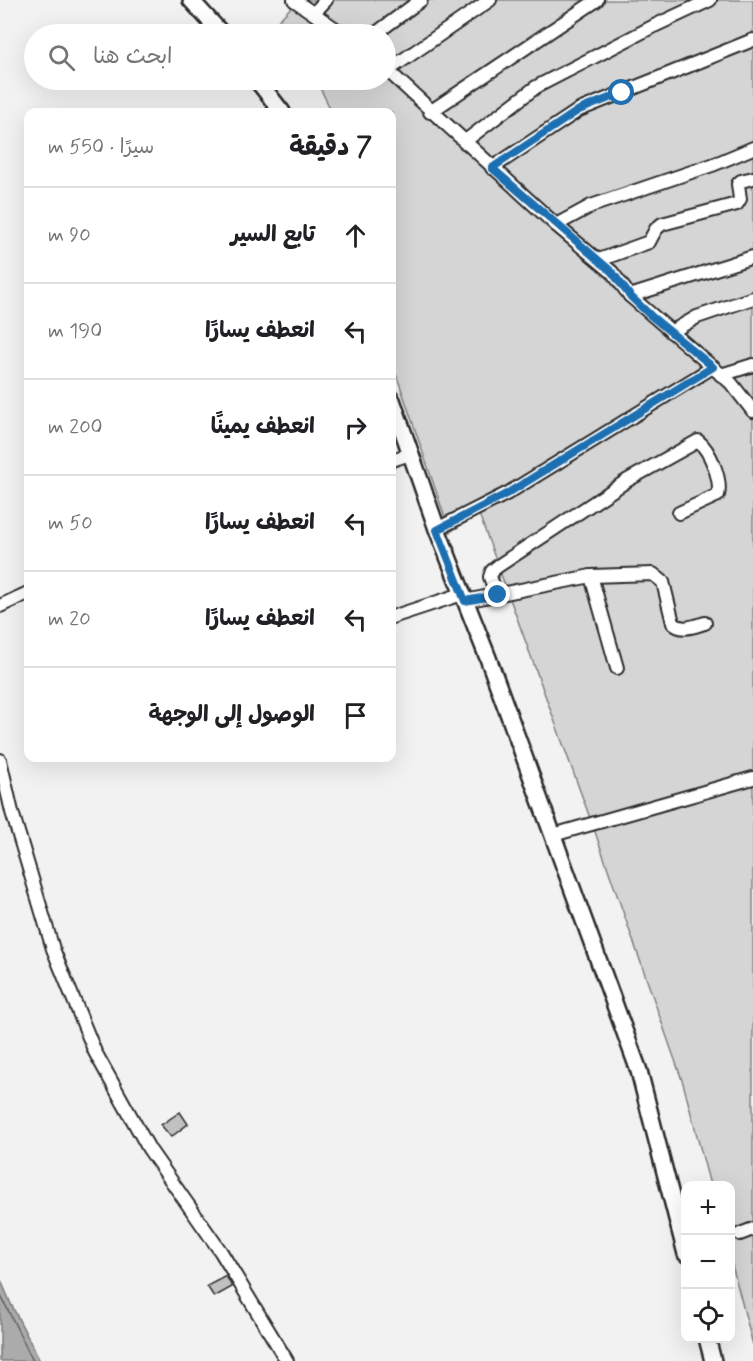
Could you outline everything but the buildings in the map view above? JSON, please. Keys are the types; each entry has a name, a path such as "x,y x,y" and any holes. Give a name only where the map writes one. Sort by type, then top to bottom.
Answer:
{"main road":[{"path":"191,0 213,24"},
{"path":"265,90 279,108"},
{"path":"396,412 437,530 553,835 639,1071 681,1235"},
{"path":"708,1343 712,1361"}],"street":[{"path":"294,0 329,24"},
{"path":"314,13 326,0"},
{"path":"389,24 421,0"},
{"path":"396,63 490,0"},
{"path":"430,112 597,0"},
{"path":"464,142 536,87 710,0"},
{"path":"492,168 579,110 753,40"},
{"path":"396,80 555,225 612,272 630,296 717,371 743,396 753,411"},
{"path":"555,225 591,206 715,164 753,148"},
{"path":"599,260 650,242 656,229 662,224 737,204 740,199 738,184 753,178"},
{"path":"630,296 753,257"},
{"path":"671,332 697,317 753,298"},
{"path":"437,530 508,493 717,371 753,365"},
{"path":"498,595 490,577 492,571 498,566 628,480 698,441 706,450 720,492 679,513"},
{"path":"396,459 410,454"},
{"path":"396,616 464,598 498,595 591,576 653,574 663,582 673,623 677,627 705,623"},
{"path":"591,576 617,668"},
{"path":"0,606 24,595"},
{"path":"0,760 12,812 53,949 95,1052 149,1149 227,1261 287,1361"},
{"path":"553,835 753,778"},
{"path":"740,1234 753,1229"}],"shaded area":[{"path":"298,0 753,0 753,1345 735,1276 735,1181 709,1181 683,1083 594,829 479,514 450,532 396,374 396,108 330,108 321,90 396,90 396,24 280,24 278,21"}],"water":[{"path":"0,1278 11,1304 40,1361 0,1361"}],"route":[{"path":"498,595 465,601 437,530 508,493 713,367 651,316 630,296 612,272 555,225 492,168 579,110 622,93"}]}
